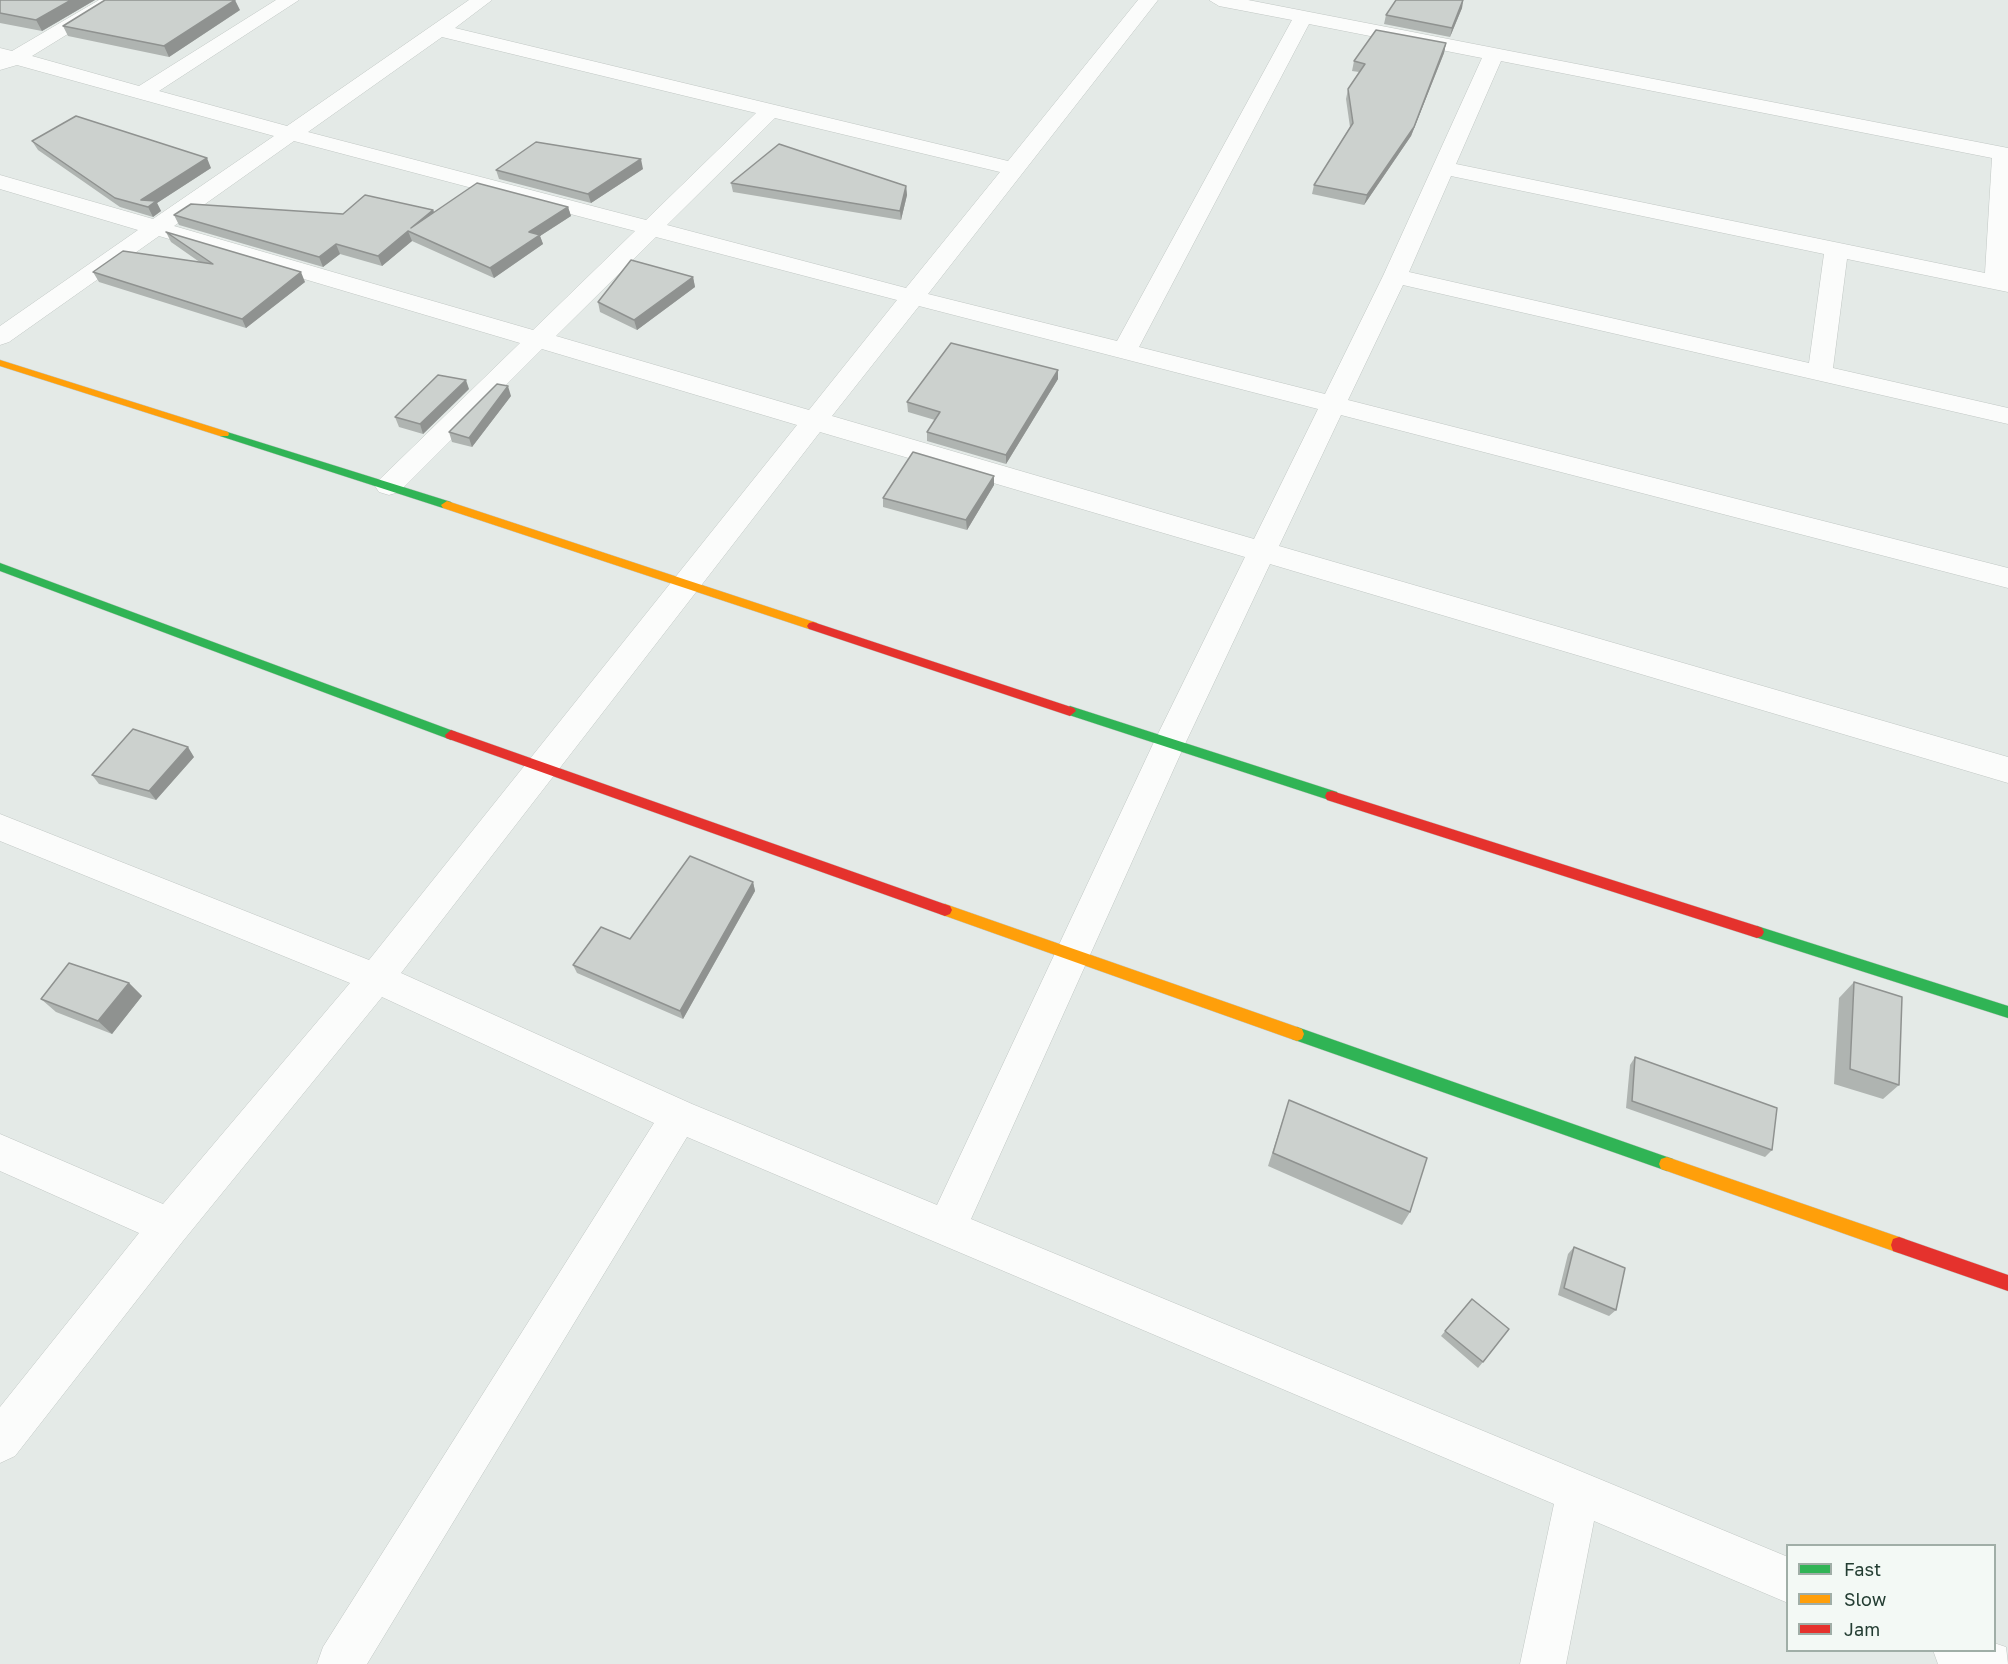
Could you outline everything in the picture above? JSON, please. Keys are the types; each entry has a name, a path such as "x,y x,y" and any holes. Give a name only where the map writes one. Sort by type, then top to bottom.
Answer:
{"street":[{"path":"5,60 113,0"},
{"path":"143,92 289,0"},
{"path":"0,337 288,133 482,0"},
{"path":"0,1441 169,1227 376,978 539,768 1148,0"},
{"path":"1219,0 2006,154 2002,284 1444,168"},
{"path":"1124,351 1303,16"},
{"path":"438,30 1014,169"},
{"path":"946,1229 1074,955 1169,744 1395,276 1494,54"},
{"path":"5,60 143,92 288,133 913,297 2008,578"},
{"path":"389,486 770,111"},
{"path":"0,182 538,341 816,419 2008,770"},
{"path":"1820,373 1836,249"},
{"path":"1395,276 2008,416"},
{"path":"0,363 389,486 1169,744 2008,1012"},
{"path":"0,567 539,768 2008,1282"},
{"path":"0,827 376,978 679,1116 1786,1579"},
{"path":"340,1664 679,1116"},
{"path":"0,1152 169,1227"},
{"path":"1543,1664 1578,1493"},
{"path":"1961,1652 1989,1664"}],"building":[{"path":"0,0 71,0 36,20 0,13"},
{"path":"105,0 235,0 164,46 63,26"},
{"path":"1396,0 1463,0 1452,28 1386,15"},
{"path":"1376,30 1446,43 1414,127 1367,195 1314,185 1353,123 1348,89 1365,64 1354,61"},
{"path":"76,116 207,158 141,200 156,201 148,207 115,198 32,141"},
{"path":"536,142 641,159 588,194 496,170"},
{"path":"779,144 906,186 900,211 731,183"},
{"path":"477,183 568,207 529,232 540,235 490,268 408,231 378,256 336,244 319,257 174,215 191,204 343,214 365,195 433,210 411,228"},
{"path":"166,232 301,272 242,319 93,272 123,251 213,264"},
{"path":"631,260 693,277 634,320 598,302"},
{"path":"951,343 1058,370 1006,455 927,432 940,412 907,402"},
{"path":"438,375 466,380 420,424 395,417"},
{"path":"497,384 508,386 469,438 449,432"},
{"path":"913,452 994,476 966,520 883,498"},
{"path":"133,729 188,747 149,791 92,775"},
{"path":"690,856 753,882 680,1011 573,965 601,927 630,939"},
{"path":"69,963 129,983 98,1021 41,999"},
{"path":"1854,982 1902,997 1899,1085 1850,1069"},
{"path":"1635,1057 1777,1108 1772,1150 1632,1101"},
{"path":"1289,1100 1427,1158 1410,1212 1273,1153"},
{"path":"1574,1247 1625,1268 1616,1310 1564,1288"},
{"path":"1472,1299 1509,1329 1483,1362 1445,1331"}],"traffic: fast":[{"path":"224,434 447,505"},
{"path":"0,567 451,735"},
{"path":"1070,711 1332,796"},
{"path":"1757,932 2008,1012"},
{"path":"1297,1034 1667,1164"}],"traffic: slow":[{"path":"0,363 224,434"},
{"path":"447,505 813,626"},
{"path":"945,910 1297,1034"},
{"path":"1667,1164 1899,1245"}],"traffic: jam":[{"path":"813,626 1070,711"},
{"path":"451,735 945,910"},
{"path":"1332,796 1757,932"},
{"path":"1899,1245 2008,1283"}]}
